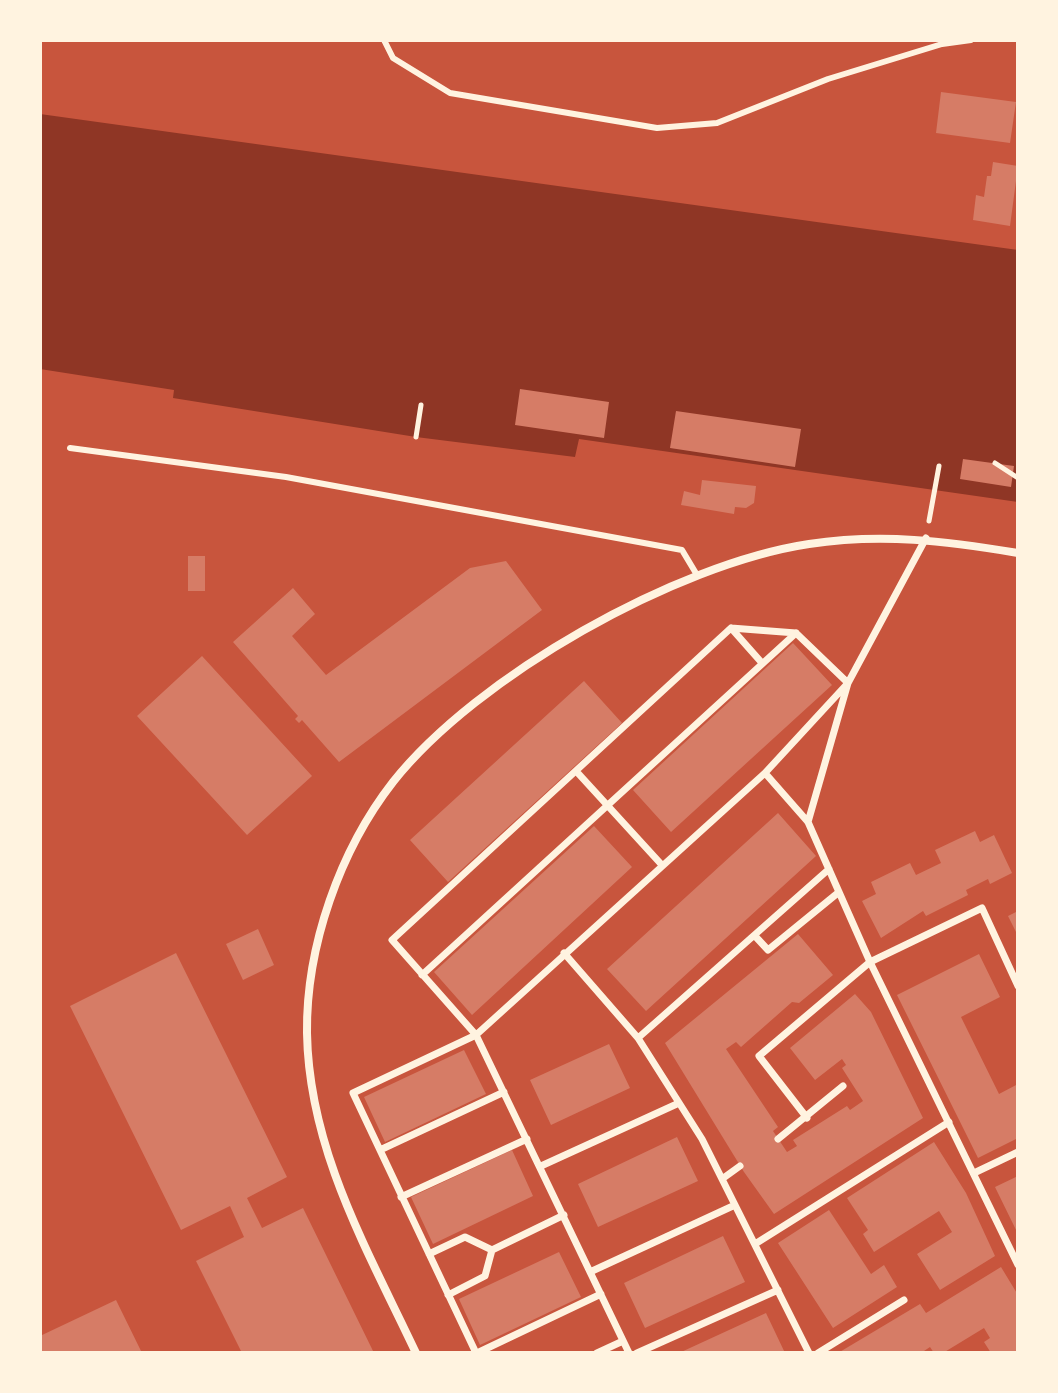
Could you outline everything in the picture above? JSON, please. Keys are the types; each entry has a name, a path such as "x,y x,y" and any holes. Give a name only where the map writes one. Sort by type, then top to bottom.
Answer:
{"street":[{"path":"808,822 848,683 926,538"},
{"path":"416,1353 337,1185 317,1124 308,1061 314,965 330,903 352,849 378,803 429,743 554,649 628,606 697,575 808,544 926,538 1018,553"},
{"path":"629,1353 476,1035 392,940 731,628 796,633 848,683"},
{"path":"731,628 762,663"},
{"path":"422,975 796,633"},
{"path":"601,1294 476,1353 353,1093 476,1035 661,864 765,773 848,683"},
{"path":"576,771 661,864"},
{"path":"765,773 808,822 870,962 1018,1265"},
{"path":"638,1038 829,869"},
{"path":"755,936 768,950 839,892"},
{"path":"807,1118 759,1056 870,962 982,908 1018,986"},
{"path":"564,953 638,1038 679,1103 722,1179 809,1353"},
{"path":"778,1139 843,1086"},
{"path":"380,1150 504,1092"},
{"path":"541,1166 679,1103"},
{"path":"755,1244 949,1122"},
{"path":"401,1197 527,1139"},
{"path":"974,1173 1018,1152"},
{"path":"722,1179 740,1166"},
{"path":"590,1272 735,1205"},
{"path":"448,1295 485,1276 492,1250 564,1215"},
{"path":"429,1254 465,1237 492,1250"},
{"path":"637,1353 778,1290"},
{"path":"818,1353 904,1300"},
{"path":"597,1353 623,1341"}],"lane":[{"path":"384,40 393,58 450,93 657,128 717,123 828,79 942,44 971,40"},
{"path":"70,448 286,477 682,550 697,575"}],"path":[{"path":"416,437 421,405"},
{"path":"995,463 1018,478"},
{"path":"926,538 939,466"}],"shaded area":[{"path":"40,114 1018,250 1018,502 579,439 575,457 416,437 173,398 174,390 40,369"}],"building":[{"path":"941,92 1016,102 1010,143 936,133"},
{"path":"993,162 1018,166 1010,226 973,220 976,195 984,197"},
{"path":"520,389 609,402 604,438 515,425"},
{"path":"676,411 801,429 795,467 670,448"},
{"path":"963,459 1014,466 1011,487 960,479"},
{"path":"702,480 756,486 754,503 746,508 735,507 734,514 681,505 684,491 700,495"},
{"path":"188,556 205,556 205,591 188,591"},
{"path":"506,561 542,610 339,762 302,720 299,723 295,719 298,716 233,642 293,588 315,614 292,636 326,675 470,568"},
{"path":"793,643 832,685 671,832 633,790"},
{"path":"202,656 312,776 247,835 137,716"},
{"path":"584,681 622,723 448,882 410,840"},
{"path":"778,813 816,856 646,1011 607,969"},
{"path":"594,826 632,867 472,1015 434,972"},
{"path":"975,831 980,842 994,835 1012,873 990,884 988,879 966,890 968,895 926,916 923,911 881,938 862,901 876,894 871,882 910,863 916,875 941,863 935,850"},
{"path":"1018,911 1018,936 1008,916"},
{"path":"258,929 274,965 243,980 226,944"},
{"path":"798,934 833,975 799,1003 792,1002 741,1047 736,1042 726,1049 778,1127 773,1131 787,1152 797,1146 793,1140 847,1106 850,1110 863,1101 842,1068 846,1065 842,1059 815,1080 790,1048 855,994 871,1012 923,1118 774,1214 744,1172 665,1043"},
{"path":"176,953 287,1177 247,1198 262,1228 303,1208 374,1353 242,1353 196,1261 244,1237 230,1206 181,1230 70,1006"},
{"path":"979,954 1000,997 961,1017 999,1094 1018,1084 1018,1138 978,1158 897,995"},
{"path":"609,1044 630,1088 551,1125 530,1080"},
{"path":"464,1050 486,1094 385,1142 364,1097"},
{"path":"677,1137 698,1181 598,1227 578,1184"},
{"path":"934,1142 966,1193 995,1256 940,1290 917,1254 952,1232 939,1211 874,1252 863,1234 868,1230 847,1198"},
{"path":"512,1150 533,1196 433,1244 411,1197"},
{"path":"1018,1176 1018,1234 995,1187"},
{"path":"829,1210 871,1274 884,1265 897,1287 833,1328 778,1243"},
{"path":"723,1236 745,1282 645,1328 624,1283"},
{"path":"559,1252 581,1297 480,1345 459,1299"},
{"path":"1001,1267 1018,1295 1018,1353 991,1353 984,1342 990,1338 984,1328 943,1353 934,1353 930,1347 921,1353 838,1353 920,1304 926,1313"},
{"path":"116,1300 142,1353 40,1353 40,1336"},
{"path":"766,1313 785,1353 679,1353"}]}
